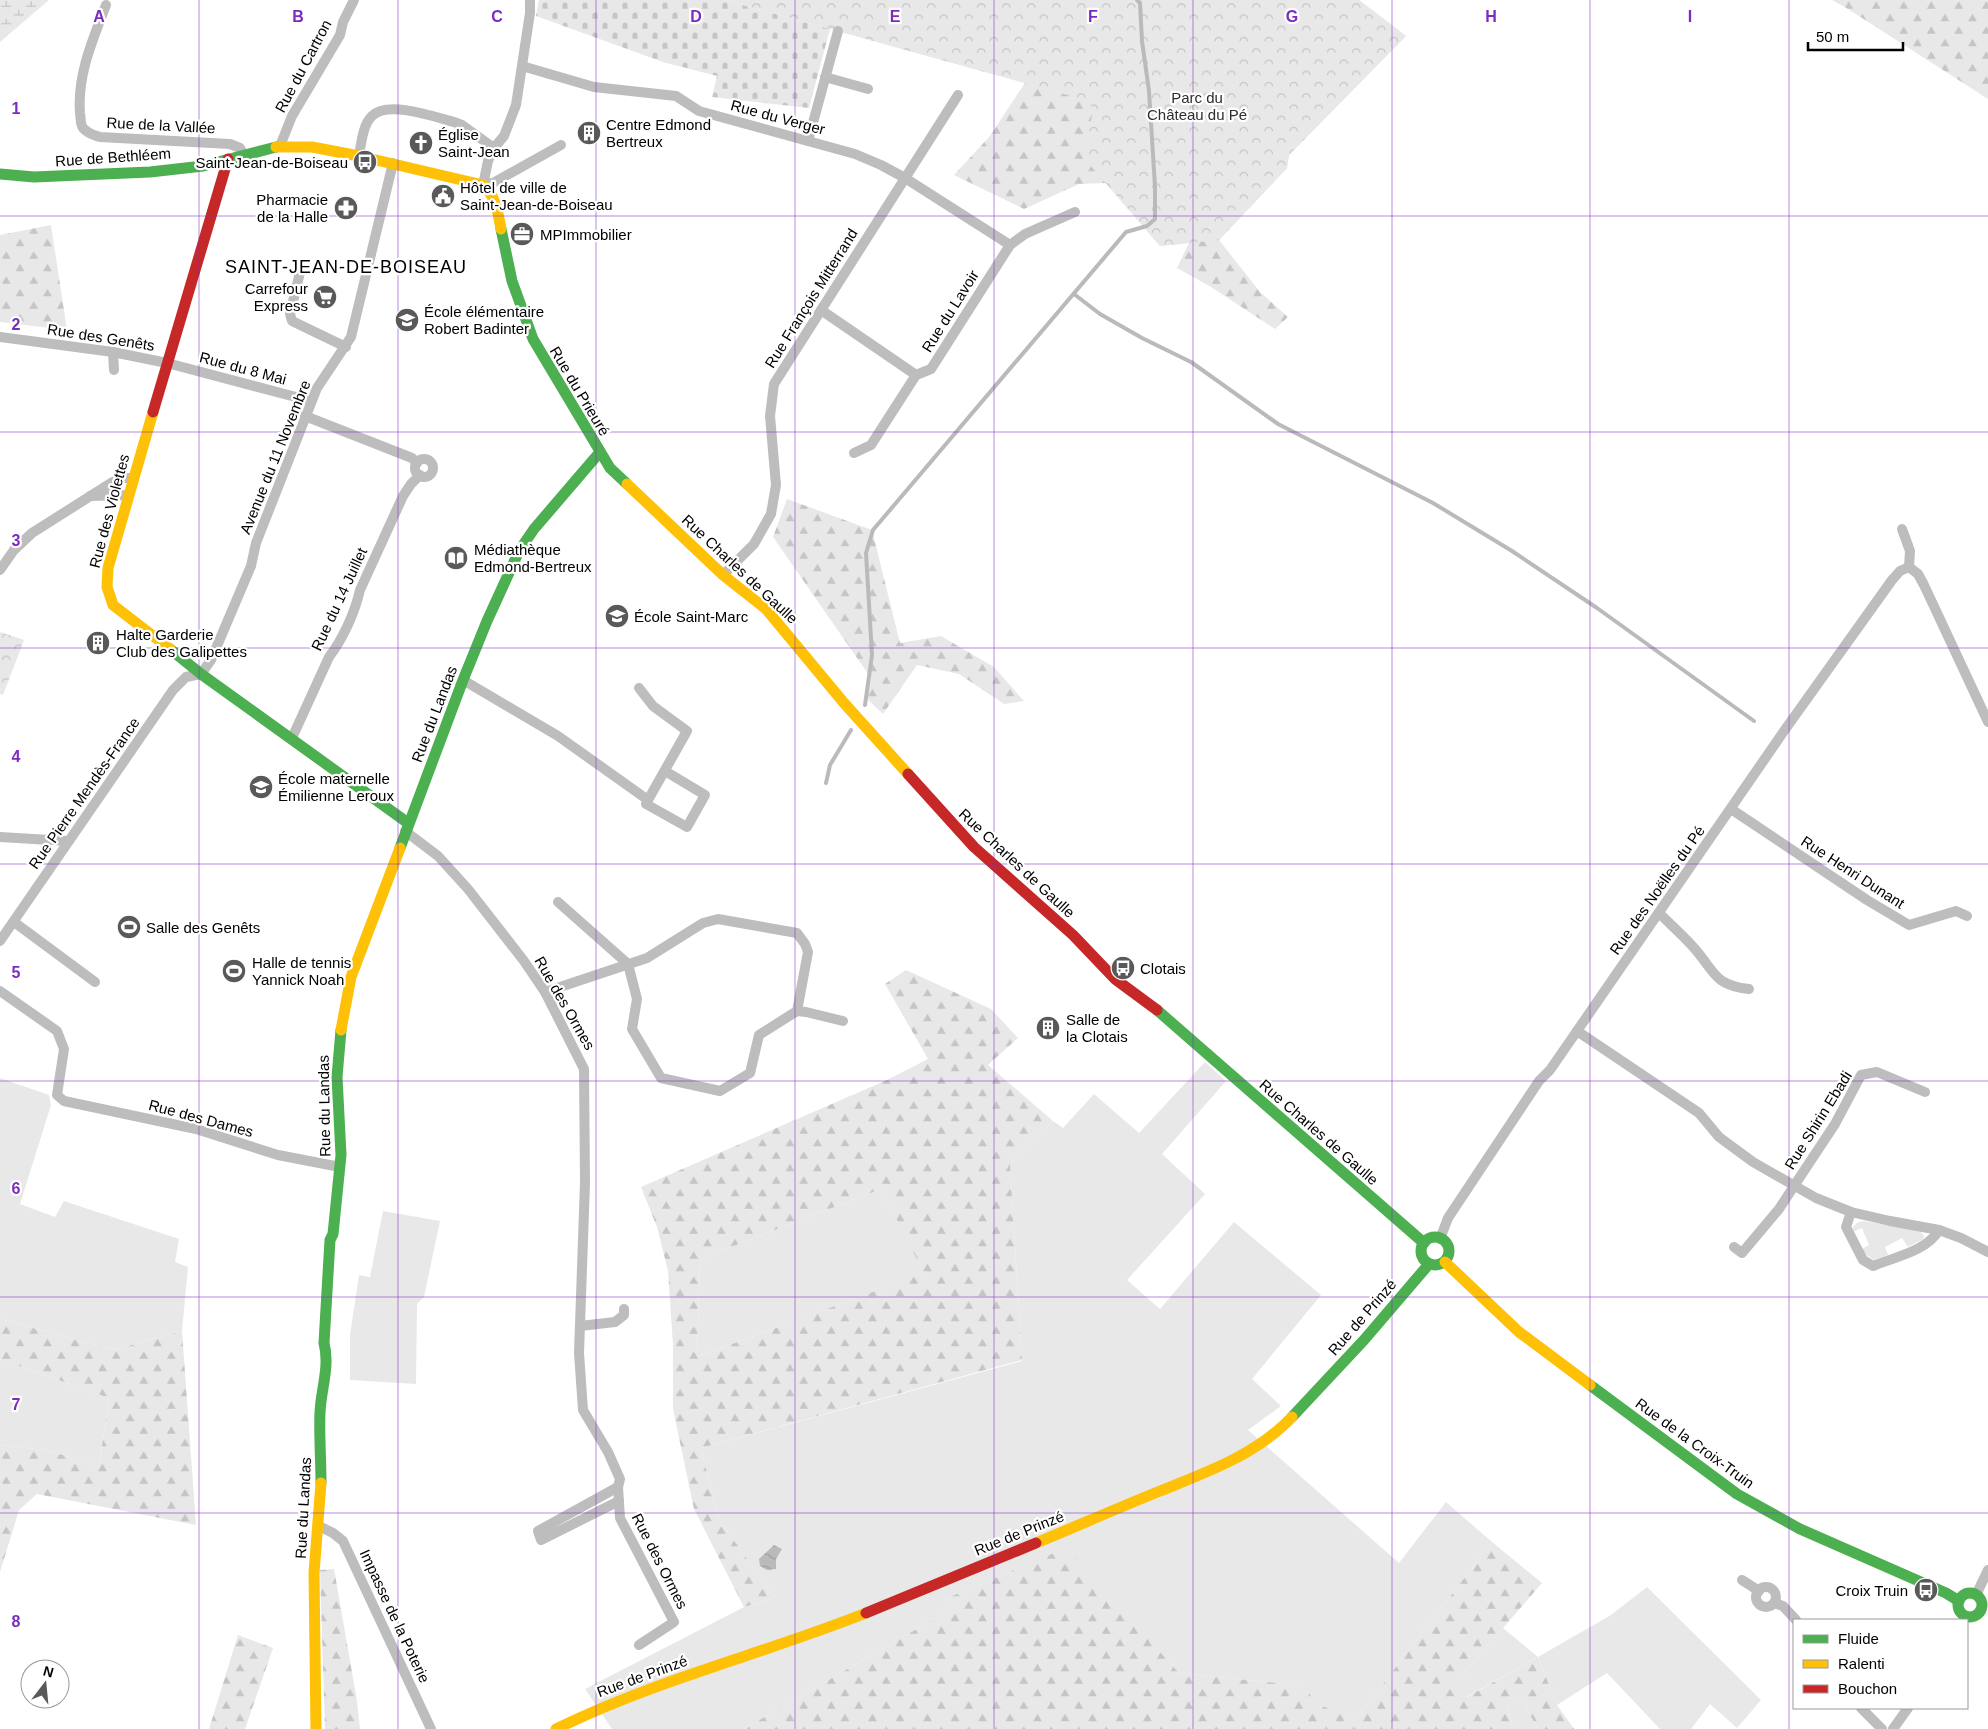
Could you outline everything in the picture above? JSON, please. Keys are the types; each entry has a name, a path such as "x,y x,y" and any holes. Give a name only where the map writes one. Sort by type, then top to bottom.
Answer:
{"street":[{"name":"Rue du Cartron","path":"280,146 292,116 340,35 354,0"},
{"path":"530,0 530,13 516,106 504,136 494,148 488,161 483,185 493,183 561,145"},
{"name":"Rue de la Vallée","path":"106,4 90,47 81,80 79,104 81,124 84,130 100,137 230,144 240,148 243,154"},
{"path":"808,141 838,31"},
{"name":"Rue du Verger","path":"522,66 594,87 676,96 699,111 854,154 882,165 905,178 1010,245"},
{"path":"825,77 868,89"},
{"name":"Rue François Mitterrand","path":"723,575 754,544 771,514 776,485 770,416 774,384 958,95"},
{"path":"359,156 366,124 372,116 384,109 396,109 454,122 462,125 494,148"},
{"name":"Rue de Bethléem","path":"0,174 34,177 150,172 202,166 280,146 312,147 359,156 483,185"},
{"name":"Rue des Violettes","path":"228,159 128,495 108,568 107,592 113,605 200,674 292,738 407,827"},
{"name":"Avenue du 11 Novembre","path":"200,674 211,660 235,607 251,566 256,544 316,388 351,338 394,163"},
{"name":"Rue du Prieuré","path":"483,185 490,191 497,208 512,281 530,333 600,452"},
{"name":"Rue du Lavoir","path":"916,375 931,369 1010,245 1024,234 1075,212"},
{"path":"302,264 290,314 292,321 346,347"},
{"path":"821,310 916,375 871,445 854,453"},
{"name":"Rue des Genêts","path":"0,337 113,352 167,363"},
{"path":"113,352 114,370"},
{"name":"Rue du 8 Mai","path":"167,363 311,401"},
{"path":"305,416 412,458 417,463"},
{"name":"Rue Charles de Gaulle","path":"600,452 610,468 723,575 766,609 844,703 974,847 1073,935 1115,979 1160,1012 1424,1243"},
{"name":"Rue du Landas","path":"316,1729 314,1573 319,1526 322,1453 320,1411 324,1387 324,1336 330,1240 333,1234 340,1167 337,1077 339,1041 345,1003 351,977 486,621 519,551 534,530 600,452"},
{"path":"424,459 430,461 432,472 428,476 420,475 415,468 417,463 424,459"},
{"name":"Rue du 14 Juillet","path":"292,738 329,657 336,648 358,602 360,590 403,496 420,475"},
{"path":"0,570 14,550 32,533 120,478 133,478"},
{"path":"90,496 128,495"},
{"path":"1902,529 1910,551 1909,568 1918,574 1924,585 1988,722"},
{"name":"Rue des Noëlles du Pé","path":"1440,1239 1448,1218 1540,1081 1550,1070 1892,580 1900,571 1909,568"},
{"name":"Rue Pierre Mendès-France","path":"0,941 67,841 173,690 186,677 200,674"},
{"path":"463,680 558,736 648,800"},
{"path":"639,688 653,706 687,732 646,804 687,827 705,795 665,772"},
{"name":"Rue Henri Dunant","path":"1731,809 1867,900 1909,925 1956,911 1967,916"},
{"name":"Rue des Ormes","path":"407,827 438,856 468,889 524,961 545,992 584,1069 585,1182 579,1353 583,1410 608,1452 620,1479 618,1487 620,1518 674,1622 639,1645"},
{"path":"0,838 67,841"},
{"path":"558,902 628,964 637,999 632,1029 661,1078 720,1091 750,1073 759,1035 797,1012 806,1012 843,1021"},
{"path":"1659,913 1696,950 1717,978 1732,987 1748,989"},
{"path":"545,992 655,953 696,926 718,919 797,934 805,944 808,952 797,1012"},
{"path":"14,922 95,982"},
{"name":"Rue des Dames","path":"0,991 57,1031 64,1049 57,1096 64,1101 196,1129 278,1154 340,1167"},
{"path":"1577,1031 1699,1113 1719,1137 1753,1162 1816,1198 1851,1212 1890,1222 1939,1230 1961,1238 1988,1252"},
{"name":"Rue Shirin Ebadi","path":"1734,1246 1742,1253 1779,1209 1835,1124 1861,1075 1877,1072 1925,1092"},
{"path":"1851,1212 1846,1227 1863,1260 1873,1266 1934,1240 1939,1230"},
{"path":"1432,1238 1440,1239 1446,1242 1449,1254 1444,1262 1435,1265 1429,1264 1422,1254 1424,1243 1432,1238"},
{"name":"Rue de la Croix-Truin","path":"1444,1262 1519,1332 1737,1494 1800,1529 1946,1593 1959,1601"},
{"name":"Rue de Prinzé","path":"556,1729 587,1712 623,1698 820,1631 1216,1468 1250,1451 1279,1430 1364,1340 1429,1264"},
{"path":"580,1326 615,1322 624,1315 624,1309"},
{"name":"Rue des Ormes","path":"618,1487 538,1531 541,1540 619,1501"},
{"name":"Impasse de la Poterie","path":"319,1526 334,1533 343,1541 431,1729"},
{"path":"1976,1595 1988,1570"},
{"path":"1742,1580 1759,1591 1757,1600 1760,1605 1769,1606 1774,1603 1783,1606 1795,1619"},
{"path":"1968,1594 1976,1595 1981,1600 1984,1611 1973,1617 1965,1618 1960,1611 1959,1601 1968,1594"},
{"path":"1861,1709 1882,1729"},
{"path":"1893,1729 1907,1709"}],"green space":[{"path":"0,0 49,0 0,42"},
{"path":"539,0 725,0 830,29 809,108 712,97 717,76 663,62 536,16"},
{"name":"Parc du Château du Pé","path":"725,0 1359,0 1406,36 1289,155 1287,168 1219,240 1160,246 1083,157 1093,111 1089,101"},
{"name":"Parc du Château du Pé","path":"1359,0 1406,36 1289,155 1287,168 1219,240 1260,292 1288,317 1275,329 1211,287 1177,268 1189,243 1160,246 1106,183 1079,184 1024,209 954,175 990,136 1034,69"},
{"path":"1832,0 1988,0 1988,99 1848,9"},
{"path":"51,225 67,330 0,322 0,235"},
{"path":"787,499 872,530 900,643 941,636 994,667 1024,701 1004,704 959,674 917,665 883,714 866,698 871,678 773,537"},
{"path":"0,632 24,640 3,695 0,694"},
{"path":"906,970 991,1009 1018,1038 988,1065 1053,1121 1010,1164 1022,1360 701,1448 718,1518 775,1598 744,1607 694,1509 673,1409 673,1345 668,1271 657,1227 641,1187 887,1080 928,1059 885,984","holes":["881,1189 924,1273 697,1357 700,1259"]},
{"path":"1205,1062 1226,1081 1162,1154 1205,1194 1127,1280 1160,1309 1234,1222 1321,1295 1252,1379 1281,1406 1248,1430 1399,1563 1446,1502 1492,1542 1356,1719 1313,1703 1305,1686 1179,1673 1065,1549 945,1599 953,1608 744,1729 612,1729 585,1689 744,1607 775,1598 718,1518 701,1448 1022,1361 1010,1164 1053,1121 1063,1128 1094,1094 1139,1133"},
{"path":"0,1078 49,1095 51,1105 20,1204 55,1217 64,1201 179,1239 175,1262 188,1267 182,1331 114,1350 0,1319"},
{"path":"881,1189 925,1273 697,1357 700,1259"},
{"path":"383,1211 440,1221 424,1297 417,1304 416,1384 350,1380 350,1335 359,1275 370,1277"},
{"path":"1864,1221 1920,1231 1924,1236 1923,1239 1908,1247 1902,1238 1885,1247 1888,1255 1874,1260 1865,1254 1862,1249 1869,1245 1862,1228 1853,1232 1853,1227 1858,1222"},
{"path":"0,1319 114,1350 182,1331 196,1525 37,1494 19,1510 0,1572 0,1445 46,1450 99,1466 109,1398 0,1359"},
{"path":"0,1359 109,1398 99,1466 46,1450 0,1445"},
{"path":"1492,1542 1542,1583 1458,1680 1467,1697 1538,1657 1557,1705 1574,1729 1538,1729 1522,1701 1506,1706 1513,1729 744,1729 953,1608 945,1599 1066,1548 1179,1673 1306,1686 1314,1703 1356,1719"},
{"path":"334,1569 357,1701 360,1729 325,1729 320,1570"},
{"path":"1647,1587 1761,1700 1737,1728 1710,1704 1691,1729 1660,1729 1607,1673 1557,1705 1538,1657 1611,1615"},
{"path":"1503,1628 1538,1657 1466,1697 1458,1680"},
{"path":"238,1635 273,1648 245,1729 209,1729"},
{"path":"1522,1701 1538,1729 1513,1729 1506,1706"}],"water":[{"path":"774,1545 782,1549 776,1559 776,1569 767,1570 760,1566 759,1559"}],"waterway":[{"path":"865,705 872,655 866,553 873,530 1126,232 1147,226 1155,219 1149,91 1142,41 1140,3 1137,0"},
{"path":"1074,294 1100,314 1142,338 1191,362 1278,424 1433,503 1512,551 1597,608 1754,721"},
{"path":"826,783 830,765 851,730"}],"traffic: fast":[{"path":"0,174 34,177 150,172 203,166 276,147"},
{"path":"501,229 512,281 533,339 610,468 627,484"},
{"path":"400,848 463,680 519,551 534,529 600,452"},
{"path":"170,649 201,674 408,823"},
{"path":"1157,1010 1424,1243"},
{"path":"321,1483 320,1412 326,1369 324,1343 330,1240 333,1234 341,1155 337,1077 341,1030"},
{"path":"1435,1237 1445,1241 1449,1251 1445,1261 1435,1265 1425,1261 1421,1251 1425,1241 1435,1237"},
{"path":"1292,1417 1364,1340 1429,1264"},
{"path":"1590,1385 1737,1494 1800,1529 1946,1593 1959,1601"},
{"path":"1970,1593 1978,1597 1982,1605 1978,1613 1970,1617 1962,1613 1958,1605 1962,1597 1970,1593"}],"traffic: slow":[{"path":"276,147 312,147 483,185 494,200 501,229"},
{"path":"153,412 108,568 107,587 113,605 170,649"},
{"path":"627,484 723,575 766,609 844,703 908,774"},
{"path":"341,1030 351,977 400,848"},
{"path":"1445,1262 1519,1332 1590,1385"},
{"path":"1036,1543 1230,1461 1263,1442 1292,1417"},
{"path":"316,1729 314,1573 321,1483"},
{"path":"556,1729 632,1696 866,1613"}],"traffic: jam":[{"path":"153,412 228,159"},
{"path":"908,774 974,847 1073,935 1115,979 1157,1010"},
{"path":"866,1613 1036,1543"}],"place":[{"name":"Centre Edmond Bertreux","path":"589,133"},
{"name":"Église Saint-Jean","path":"421,143"},
{"name":"Saint-Jean-de-Boiseau","path":"365,162"},
{"name":"Hôtel de ville de Saint-Jean-de-Boiseau","path":"443,196"},
{"name":"Pharmacie de la Halle","path":"346,208"},
{"name":"MPImmobilier","path":"522,234"},
{"name":"Carrefour Express","path":"325,297"},
{"name":"École élémentaire Robert Badinter","path":"407,320"},
{"name":"Médiathèque Edmond-Bertreux","path":"456,558"},
{"name":"École Saint-Marc","path":"617,616"},
{"name":"Halte Garderie Club des Galipettes","path":"98,643"},
{"name":"École maternelle Émilienne Leroux","path":"261,787"},
{"name":"Salle des Genêts","path":"129,927"},
{"name":"Clotais","path":"1123,968"},
{"name":"Halle de tennis Yannick Noah","path":"234,971"},
{"name":"Salle de la Clotais","path":"1048,1028"},
{"name":"Croix Truin","path":"1926,1590"}],"district":[{"name":"SAINT-JEAN-DE-BOISEAU","path":"346,267"}]}
